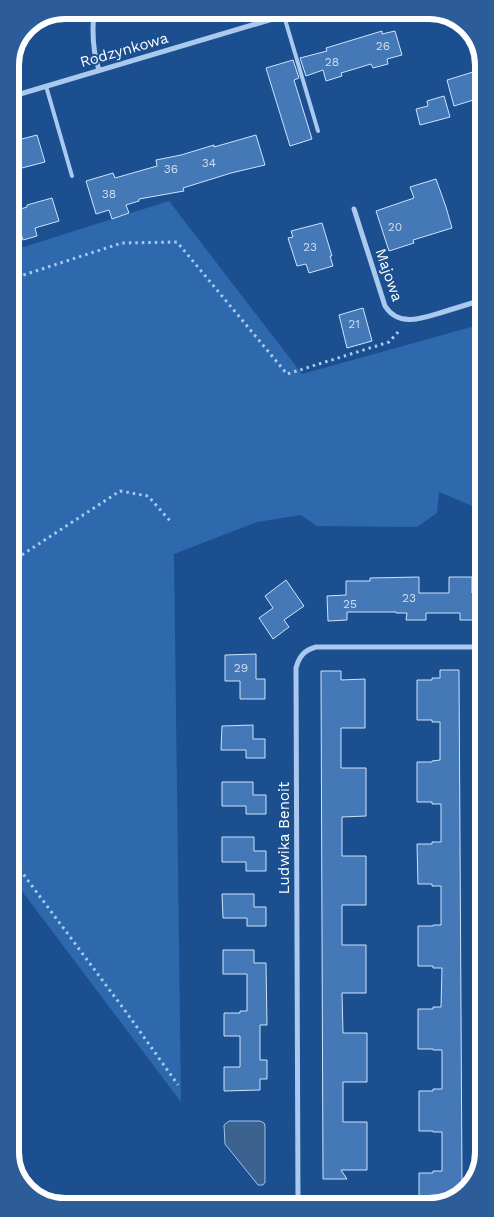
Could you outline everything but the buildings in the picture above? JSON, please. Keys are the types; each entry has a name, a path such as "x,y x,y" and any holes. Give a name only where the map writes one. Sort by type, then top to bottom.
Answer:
{"street":[{"path":"93,19 93,44 99,70"},
{"name":"Rodzynkowa","path":"19,94 274,19"},
{"name":"Majowa","path":"354,209 388,312 402,319 419,319 475,302"},
{"name":"Ludwika Benoit","path":"298,1198 296,668 298,660 310,648 316,647 475,647"}],"lane":[{"path":"285,19 318,131"},
{"path":"46,86 72,176"}],"path":[{"path":"19,276 122,243 177,242 287,374 389,342 408,319"},
{"path":"19,557 120,491 148,496 171,522"},
{"path":"19,868 178,1085"}],"shaded area":[{"path":"169,201 302,374 475,326 475,507 439,492 437,513 417,527 317,526 301,515 257,522 174,554 181,1102 19,887 19,248"},
{"path":"229,1121 260,1121 264,1123 265,1182 263,1185 258,1185 225,1144 224,1125"}]}
